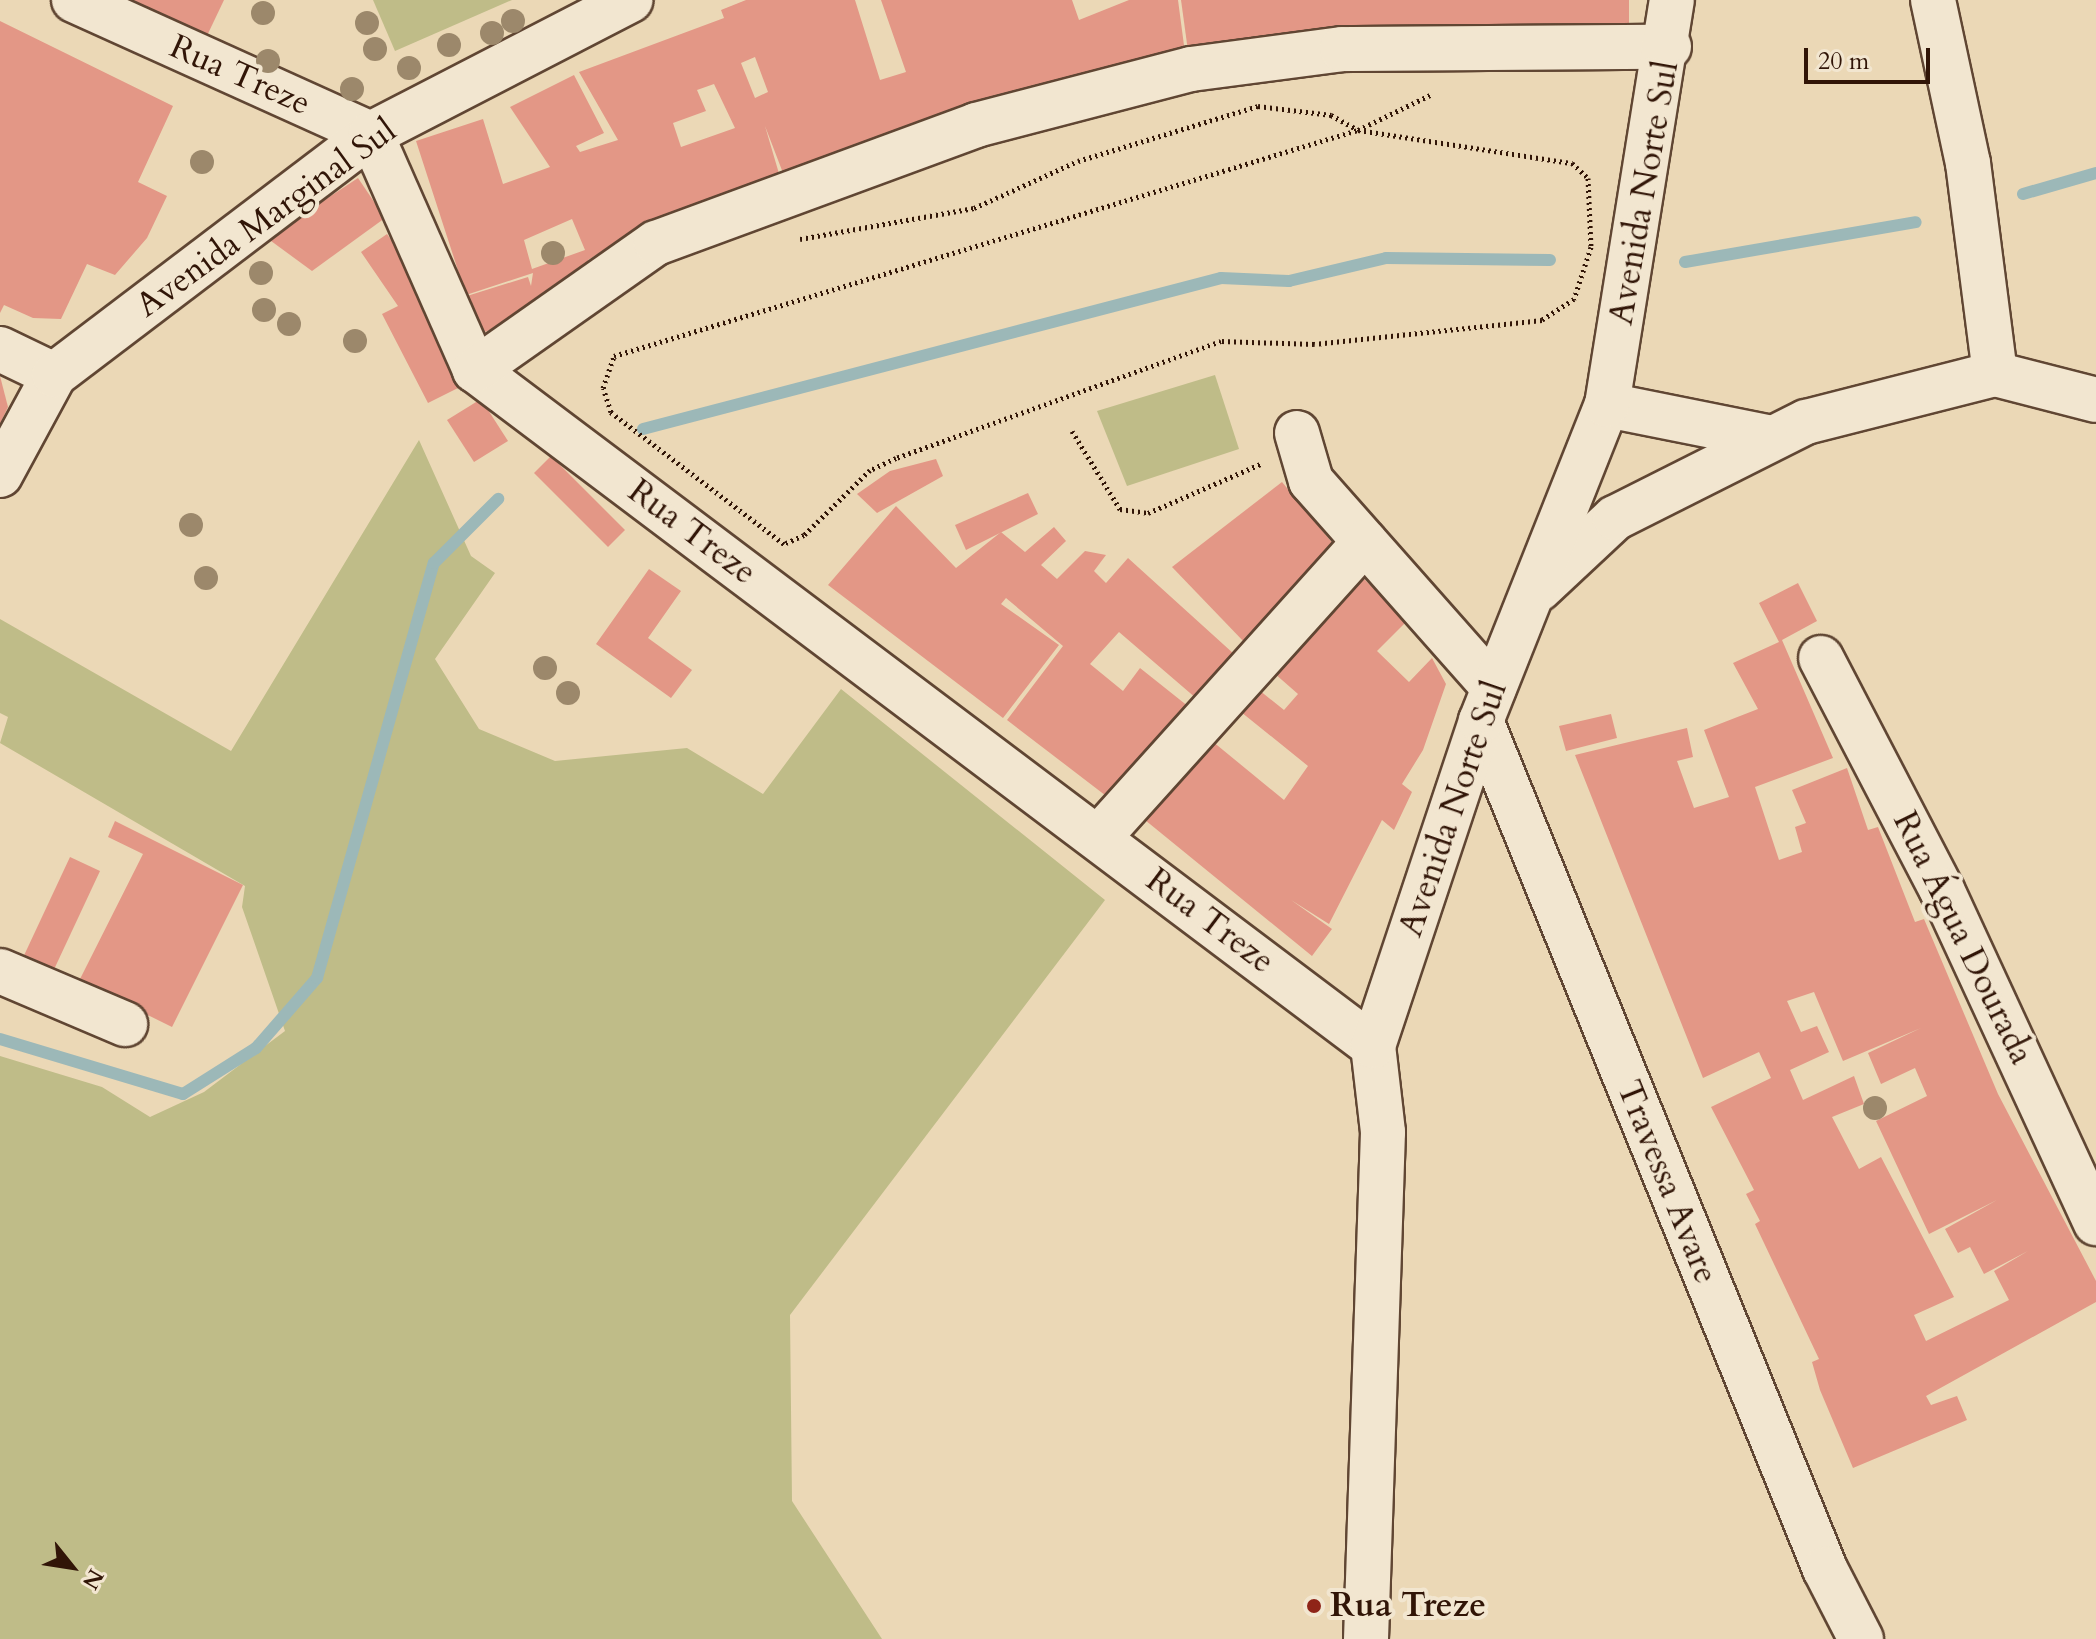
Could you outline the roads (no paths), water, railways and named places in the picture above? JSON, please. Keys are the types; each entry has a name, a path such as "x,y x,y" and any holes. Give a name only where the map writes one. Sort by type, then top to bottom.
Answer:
{"street":[{"name":"Rua Treze","path":"74,0 371,134 475,370 1373,1046"},
{"name":"Avenida Marginal Sul","path":"0,475 54,375 371,134 631,0"},
{"name":"Avenida Norte Sul","path":"1366,1639 1383,1132 1373,1046 1487,704 1607,405 1669,47 1672,0"},
{"path":"1933,0 1968,163 1995,374"},
{"path":"475,370 656,243 976,125 1191,69 1342,49 1669,47"},
{"path":"0,349 54,375"},
{"path":"1529,599 1615,518 1767,437 1995,374 2096,400"},
{"path":"1607,405 1767,437"},
{"name":"Travessa Avare","path":"1297,433 1311,481 1365,542 1487,704 1825,1569 1861,1639"},
{"path":"1099,837 1365,542"},
{"name":"Rua Água Dourada","path":"1821,658 1942,890 2096,1223"},
{"path":"0,971 125,1024"}],"waterway":[{"path":"2023,194 2096,173"},
{"path":"1685,262 1916,222"},
{"path":"643,429 1221,278 1289,281 1386,258 1550,260"},
{"path":"0,1039 183,1094 256,1048 317,978 434,563 498,499"}],"place":[{"name":"Rua Treze","path":"1314,1606"}]}
